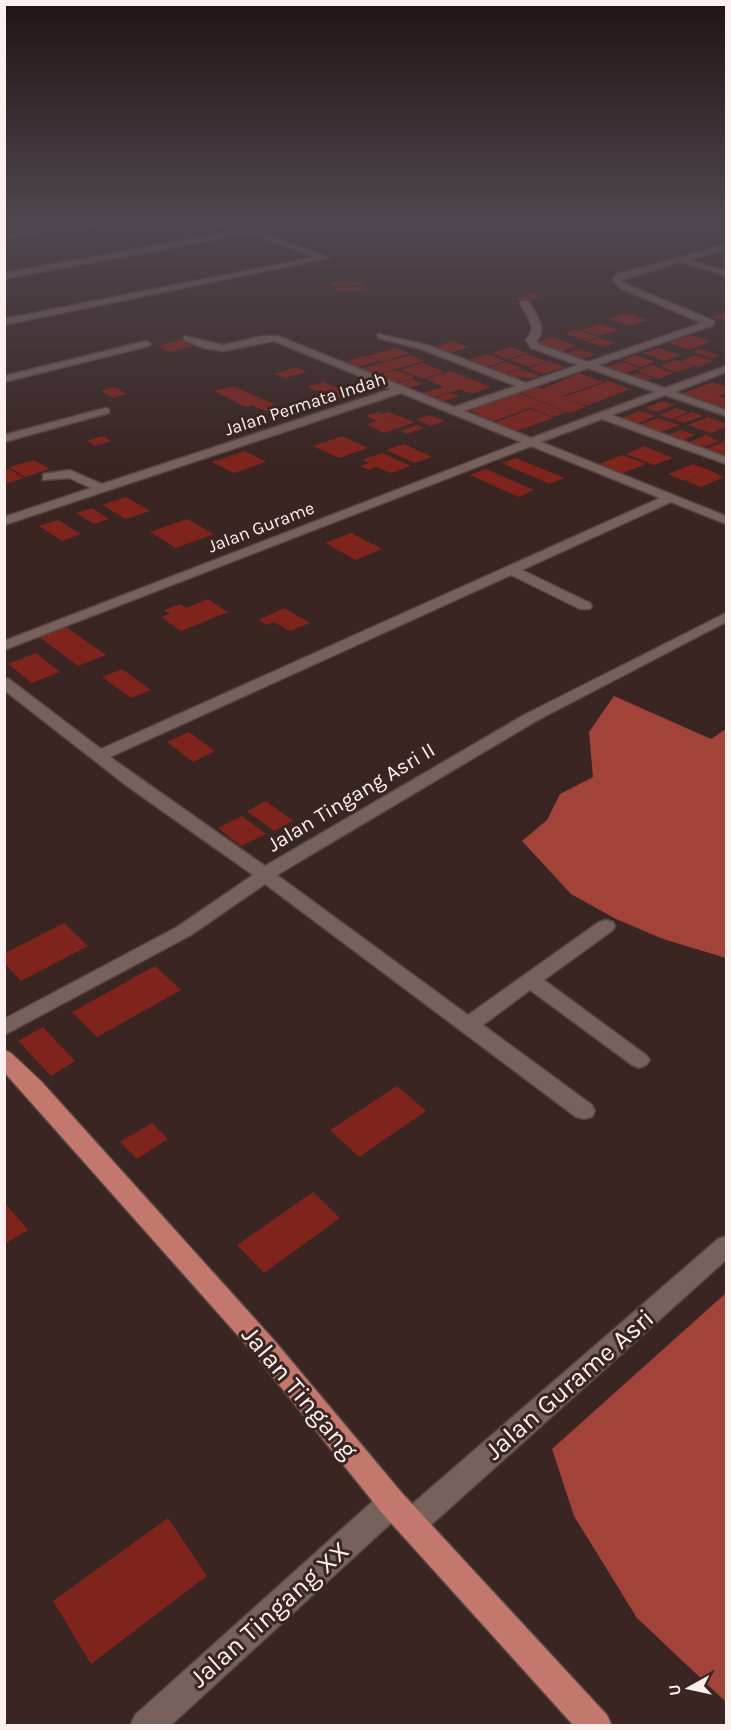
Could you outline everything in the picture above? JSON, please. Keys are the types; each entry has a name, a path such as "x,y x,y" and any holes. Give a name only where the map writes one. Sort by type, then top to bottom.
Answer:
{"main road":[{"name":"Jalan Tingang","path":"4,1058 40,1095 257,1339 402,1513 596,1725"}],"street":[{"path":"4,322 110,302"},
{"path":"456,410 591,366 711,323 660,302"},
{"path":"525,303 538,328 531,344 726,413"},
{"path":"381,336 424,347 528,387"},
{"name":"Jalan Permata Indah","path":"187,338 226,348 265,338 275,338 401,390"},
{"path":"4,380 146,344"},
{"name":"Jalan Gurame","path":"4,646 726,369"},
{"path":"401,390 456,410 726,520"},
{"name":"Jalan Permata Indah","path":"4,521 401,390"},
{"path":"4,439 105,411"},
{"path":"604,416 726,461"},
{"path":"47,477 68,474 103,489"},
{"path":"99,756 670,498"},
{"path":"511,570 585,606"},
{"name":"Jalan Tingang Asri II","path":"4,1028 184,931 288,859 531,717 726,617"},
{"path":"4,682 133,783 265,875 584,1111"},
{"path":"467,1026 606,926"},
{"path":"531,981 639,1060"},
{"name":"Jalan Gurame Asri","path":"402,1513 726,1246"},
{"name":"Jalan Tingang XX","path":"146,1725 402,1513"}],"shaded area":[{"path":"614,696 711,739 726,729 726,958 663,939 616,919 571,894 522,841 547,820 560,794 593,777 589,732"},
{"path":"726,1293 726,1702 637,1618 574,1516 552,1449"}],"building":[{"path":"626,313 648,320 630,326 608,319"},
{"path":"724,313 726,321 710,317"},
{"path":"600,324 619,330 600,336 581,330"},
{"path":"576,329 598,337 586,341 564,333"},
{"path":"692,335 712,341 689,350 668,343"},
{"path":"552,337 577,346 559,352 535,343"},
{"path":"599,338 616,343 604,347 587,342"},
{"path":"180,340 193,346 170,352 157,346"},
{"path":"453,341 469,347 449,353 434,347"},
{"path":"511,347 527,353 507,359 492,353"},
{"path":"395,348 409,353 382,362 368,356"},
{"path":"658,348 681,355 665,361 642,353"},
{"path":"579,349 596,355 585,358 564,354"},
{"path":"700,349 720,355 712,358 692,352"},
{"path":"487,354 505,361 483,368 465,361"},
{"path":"527,354 546,361 529,367 509,360"},
{"path":"410,355 424,361 372,376 357,370"},
{"path":"636,355 655,362 641,367 622,360"},
{"path":"696,355 713,361 698,367 681,361"},
{"path":"365,356 378,361 351,369 338,364"},
{"path":"675,360 694,366 677,372 659,366"},
{"path":"549,361 565,367 544,374 529,368"},
{"path":"506,362 522,368 501,375 485,369"},
{"path":"622,362 640,368 622,374 604,368"},
{"path":"422,363 445,372 423,379 401,370"},
{"path":"652,365 673,373 658,379 637,371"},
{"path":"296,367 307,372 285,378 275,374"},
{"path":"521,369 540,376 512,380 501,376"},
{"path":"396,370 414,377 396,383 378,375"},
{"path":"451,371 491,387 471,394 460,389 429,399 417,394 444,387 426,379"},
{"path":"579,373 603,382 562,396 586,407 570,413 519,392 535,386 542,389"},
{"path":"638,373 653,378 642,382 627,377"},
{"path":"411,379 422,384 408,388 396,384"},
{"path":"609,381 630,389 587,406 564,397"},
{"path":"323,382 339,389 355,384 368,389 337,399 307,387"},
{"path":"713,382 726,387 726,393 718,396 726,398 726,410 680,394"},
{"path":"233,386 285,409 270,413 252,405 246,407 214,391"},
{"path":"114,387 127,394 113,398 101,391"},
{"path":"516,392 566,412 553,417 531,408 541,404 488,423 472,416 478,414 467,409"},
{"path":"451,393 460,396 443,402 434,398"},
{"path":"663,401 674,405 657,412 645,408"},
{"path":"676,408 688,412 672,419 659,415"},
{"path":"531,409 553,418 511,433 490,424"},
{"path":"640,411 655,416 634,425 619,419"},
{"path":"378,412 382,414 389,412 415,422 384,433 366,424 377,421 366,416"},
{"path":"692,412 703,416 684,423 674,419"},
{"path":"430,415 445,421 431,426 416,419"},
{"path":"708,417 726,424 726,427 711,433 688,425"},
{"path":"658,418 679,425 659,433 639,425"},
{"path":"417,425 424,428 407,434 401,431"},
{"path":"681,430 695,435 682,441 668,435"},
{"path":"706,435 719,441 701,448 687,443"},
{"path":"102,436 111,441 96,446 87,441"},
{"path":"342,436 368,448 339,458 313,446"},
{"path":"726,441 726,457 706,449"},
{"path":"404,444 432,457 415,463 386,450"},
{"path":"644,446 673,458 654,465 626,454"},
{"path":"245,451 266,462 234,473 212,462"},
{"path":"382,453 411,466 391,473 376,467 368,470 360,466 369,463 362,460"},
{"path":"623,455 646,464 616,476 593,466"},
{"path":"516,458 564,478 550,484 502,463"},
{"path":"34,460 50,469 25,477 9,467"},
{"path":"693,464 724,477 701,487 686,481 706,471 685,481 668,474"},
{"path":"9,469 24,478 4,484 4,471"},
{"path":"486,469 534,490 519,497 470,475"},
{"path":"126,497 150,511 126,519 102,505"},
{"path":"92,508 109,519 94,524 76,513"},
{"path":"187,519 214,534 176,548 150,532"},
{"path":"58,520 81,534 62,541 39,526"},
{"path":"351,533 382,549 356,560 325,543"},
{"path":"208,599 228,612 181,631 161,617 170,614 164,610 180,604 186,608"},
{"path":"284,608 310,623 290,631 274,622 267,625 259,620"},
{"path":"66,627 106,655 78,666 39,637"},
{"path":"36,653 60,672 32,683 8,664"},
{"path":"122,669 151,690 131,698 102,677"},
{"path":"189,732 215,751 193,762 167,742"},
{"path":"266,801 293,821 274,831 247,811"},
{"path":"242,816 266,834 241,846 218,828"},
{"path":"64,923 88,946 21,981 5,964 5,953"},
{"path":"155,966 181,990 97,1037 72,1012"},
{"path":"43,1027 75,1061 51,1076 18,1041"},
{"path":"397,1086 426,1111 359,1157 330,1130"},
{"path":"152,1123 168,1139 137,1159 120,1142"},
{"path":"313,1192 340,1218 264,1273 237,1245"},
{"path":"4,1202 28,1230 4,1244"},
{"path":"168,1518 207,1576 91,1664 53,1601"}]}
